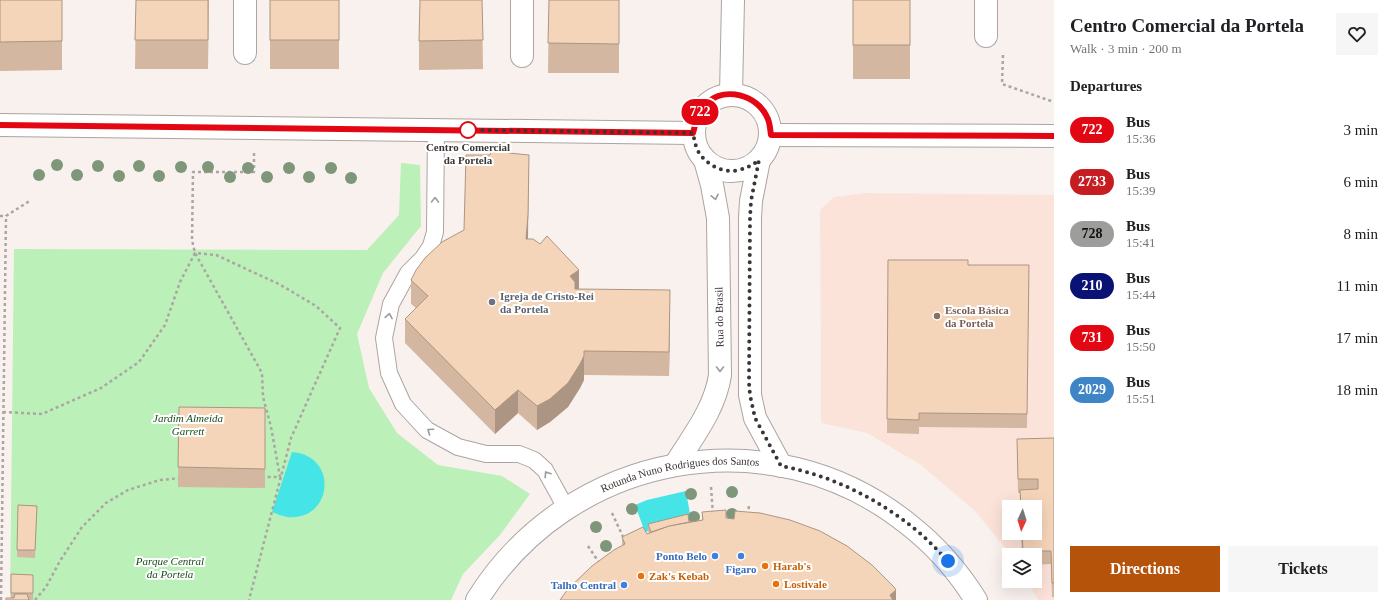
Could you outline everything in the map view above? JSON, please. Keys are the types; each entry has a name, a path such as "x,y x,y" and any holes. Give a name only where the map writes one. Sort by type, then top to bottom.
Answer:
{"main road":[{"path":"245,0 245,53"},
{"path":"522,0 522,56"},
{"path":"732,94 733,0"},
{"path":"986,0 986,36"},
{"path":"732,94 745,96 756,102 768,117 771,135 768,148 759,160 749,167 738,171 726,171 714,167 705,160 697,149 693,133 697,116 707,102 719,96 732,94"},
{"path":"0,125 693,133"},
{"path":"771,135 1054,136"},
{"name":"Rua do Brasil","path":"675,465 710,408 718,387 720,375 718,218 712,185 705,160"},
{"path":"759,160 751,201 750,218 750,395 755,418 781,466"},
{"name":"Rotunda Nuno Rodrigues dos Santos","path":"477,600 487,584 509,556 534,532 566,508 593,492 625,478 659,468 694,462 729,460 765,463 799,470 833,480 865,495 895,514 923,536 948,561 970,589 976,600"}],"lane":[{"path":"436,129 435,232 431,246 423,258 408,273 391,304 384,338 389,373 403,404 427,430 458,447 486,454 519,454 534,460 545,470 566,508"}],"path":[{"path":"986,36 1003,36 1002,84 1054,102"},
{"path":"254,146 254,172 193,172 192,240 195,253 262,373 263,397 271,427 280,477"},
{"path":"0,216 6,216 30,200"},
{"path":"1,600 6,216"},
{"path":"4,412 42,414 101,388 139,362 165,325 180,282 195,253"},
{"path":"195,253 216,254 279,284 316,306 340,328 291,438 249,600"},
{"path":"258,477 280,477"},
{"path":"34,600 46,587 60,561 82,528 106,503 134,488 160,480 183,478"},
{"path":"711,489 713,517"},
{"path":"748,518 749,505"},
{"path":"613,514 624,540"},
{"path":"588,546 603,568"}],"shaded area":[{"name":"Escola Básica da Portela","path":"865,193 1054,195 1054,600 1038,600 1031,588 1042,588 1042,548 1005,548 975,511 921,465 867,433 821,423 820,210 834,197"}],"green space":[{"name":"Jardim Almeida Garrett","path":"401,163 420,165 421,226 383,273 357,334 369,388 397,433 438,465 502,476 530,494 500,535 463,574 451,600 10,600 14,249 367,250 399,215"}],"water":[{"path":"292,452 307,456 318,465 323,476 324,488 321,500 314,510 302,516 287,517 272,512"},
{"path":"686,491 691,520 645,532 635,505 647,500"}],"building":[{"path":"0,0 62,0 62,41 0,42"},
{"path":"136,0 208,0 208,40 135,40"},
{"path":"270,0 339,0 339,40 270,40"},
{"path":"420,0 482,0 483,40 419,41"},
{"path":"549,0 619,0 619,44 548,43"},
{"path":"853,0 910,0 910,45 853,45"},
{"name":"Igreja de Cristo-Rei da Portela","path":"498,146 509,153 529,155 526,239 533,239 540,244 547,236 579,270 570,276 575,282 575,289 670,290 669,352 584,351 584,356 580,364 568,383 550,399 537,406 518,390 495,410 405,319 428,296 411,280 416,270 425,258 442,242 464,230 466,155 490,155 491,150"},
{"path":"888,260 968,260 968,265 1029,265 1027,414 919,413 919,420 887,419"},
{"path":"179,407 265,408 265,469 178,467"},
{"path":"1054,438 1054,583 1052,583 1051,551 1042,551 1042,548 1023,548 1022,540 1042,540 1042,500 1021,500 1020,490 1038,489 1038,479 1018,479 1017,439"},
{"path":"18,505 37,506 35,550 17,550"},
{"path":"726,510 726,518 734,519 735,511 760,513 790,520 820,531 847,546 872,565 896,590 890,595 893,600 560,600 568,589 592,566 625,544 622,537 643,527 647,534 669,526 703,520 702,512"},
{"path":"688,514 689,522 669,526 651,532 648,524"},
{"path":"11,574 33,575 33,593 11,593"},
{"path":"15,594 27,594 29,600 6,600 6,598 14,598"}],"bus line":[{"name":"722","path":"0,125 693,133 697,116 707,102 719,96 732,94 745,96 756,102 768,117 771,135 1054,136"}],"place":[{"name":"Centro Comercial da Portela","path":"468,130"},
{"name":"Igreja de Cristo-Rei da Portela","path":"492,302"},
{"name":"Escola Básica da Portela","path":"937,316"},
{"name":"Ponto Belo","path":"715,556"},
{"name":"Figaro","path":"741,556"},
{"name":"Harab's","path":"765,566"},
{"name":"Zak's Kebab","path":"641,576"},
{"name":"Lostivale","path":"776,584"},
{"name":"Talho Central","path":"624,585"}],"route":[{"path":"468,130 693,133 697,149 705,160 714,167 726,171 738,171 749,167 759,160 753,186 750,218 749,383 755,418 781,466 833,480 865,495 895,514 923,536 948,561"}],"park label":[{"name":"Parque Central da Portela","path":"170,567"}]}
